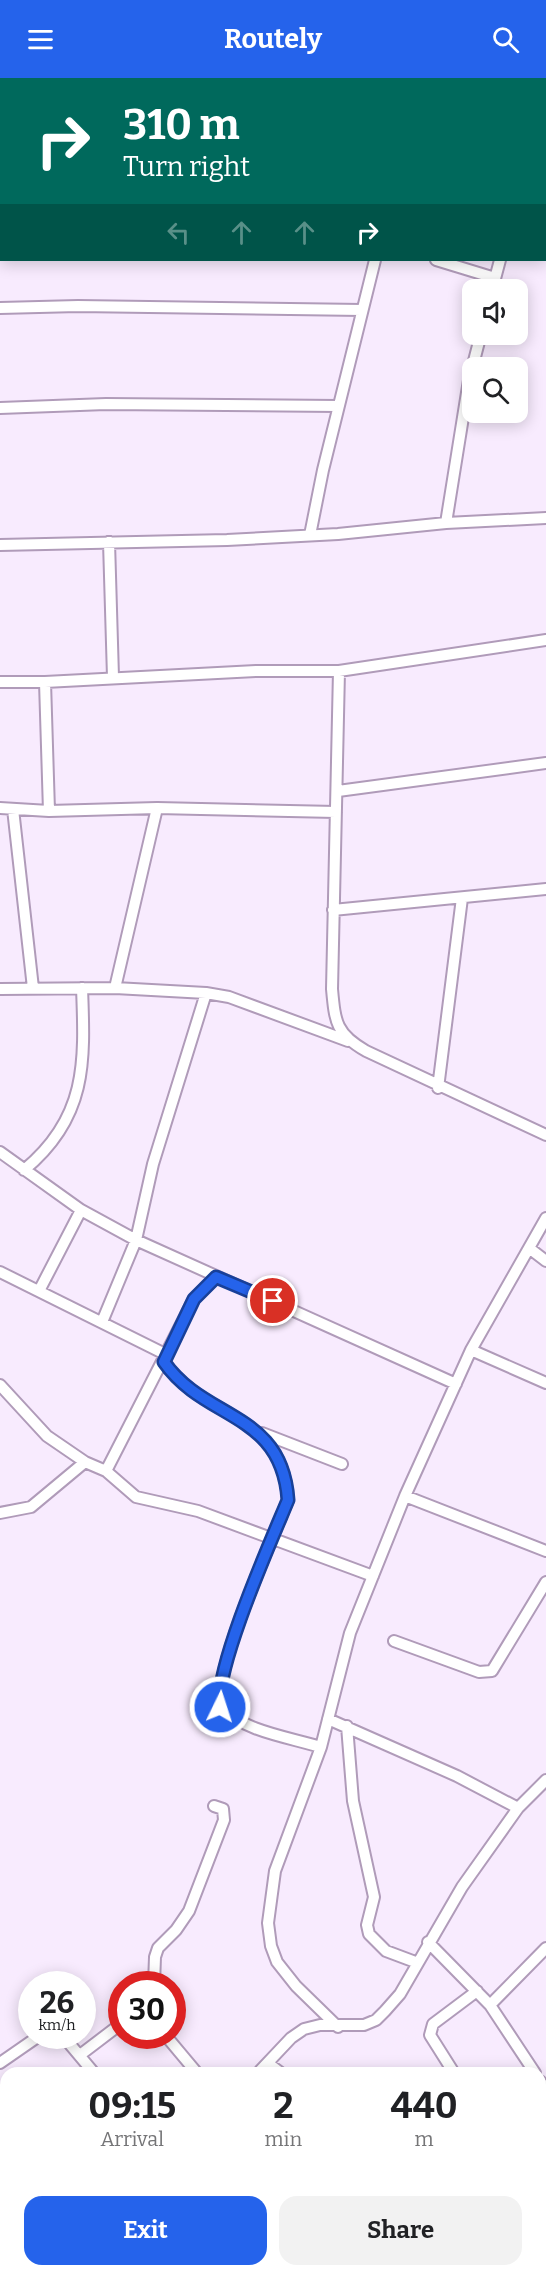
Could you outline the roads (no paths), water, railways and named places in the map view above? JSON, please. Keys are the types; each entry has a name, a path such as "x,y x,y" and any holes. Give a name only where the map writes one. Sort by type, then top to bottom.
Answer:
{"street":[{"path":"310,535 338,406 375,261"},
{"path":"438,261 481,279"},
{"path":"494,279 500,261"},
{"path":"0,308 78,306 362,310"},
{"path":"446,523 469,380 478,345"},
{"path":"0,408 106,404 338,406"},
{"path":"0,545 310,535 446,523 546,518"},
{"path":"109,542 113,677"},
{"path":"0,682 339,671 545,638"},
{"path":"339,671 338,791 333,910 334,1014 340,1031 349,1041"},
{"path":"45,682 49,812"},
{"path":"338,791 546,763"},
{"path":"0,808 49,812 156,808 336,812"},
{"path":"115,988 156,808"},
{"path":"14,809 33,988"},
{"path":"333,910 546,889"},
{"path":"438,1088 462,898"},
{"path":"24,1170 44,1153 58,1136 76,1099 84,1034 82,988"},
{"path":"0,989 115,988 206,993 229,998 349,1041 438,1088 546,1135"},
{"path":"102,1322 136,1240 153,1164 206,993"},
{"path":"0,1152 81,1210 136,1240 456,1384"},
{"path":"39,1291 81,1210"},
{"path":"338,2027 296,1986 278,1962 271,1946 268,1923 275,1871 321,1746 350,1632 405,1496 471,1350 546,1218"},
{"path":"529,1248 546,1261"},
{"path":"0,1272 102,1322 165,1358 183,1386 259,1432 342,1464"},
{"path":"106,1471 194,1299 216,1277"},
{"path":"471,1350 546,1383"},
{"path":"0,1385 47,1436 85,1462 106,1471 136,1497 198,1511 272,1539 303,1548 373,1576"},
{"path":"259,1432 277,1457 287,1485 288,1500 233,1643 220,1683 220,1707 229,1715 250,1726 321,1746"},
{"path":"0,1513 31,1507 85,1462"},
{"path":"405,1496 546,1551"},
{"path":"394,1641 479,1672 492,1671 546,1582"},
{"path":"328,1719 457,1776 519,1808"},
{"path":"347,1726 353,1801 374,1897 366,1925 369,1934 386,1951 418,1963"},
{"path":"265,2067 291,2038 304,2029 320,2025 338,2027 364,2025 376,2020 400,1994 428,1942 462,1887 519,1808 546,1780"},
{"path":"154,1971 158,1948 176,1930 189,1911 224,1820 223,1809 213,1806"},
{"path":"428,1942 490,2005 531,2067"},
{"path":"490,2005 546,1948"},
{"path":"450,2067 430,2035 431,2029 433,2024 477,1991"},
{"path":"80,2055 108,2034"},
{"path":"0,2063 20,2049"},
{"path":"75,2049 89,2067"},
{"path":"177,2049 192,2067"},
{"path":"269,2064 273,2067"}]}
